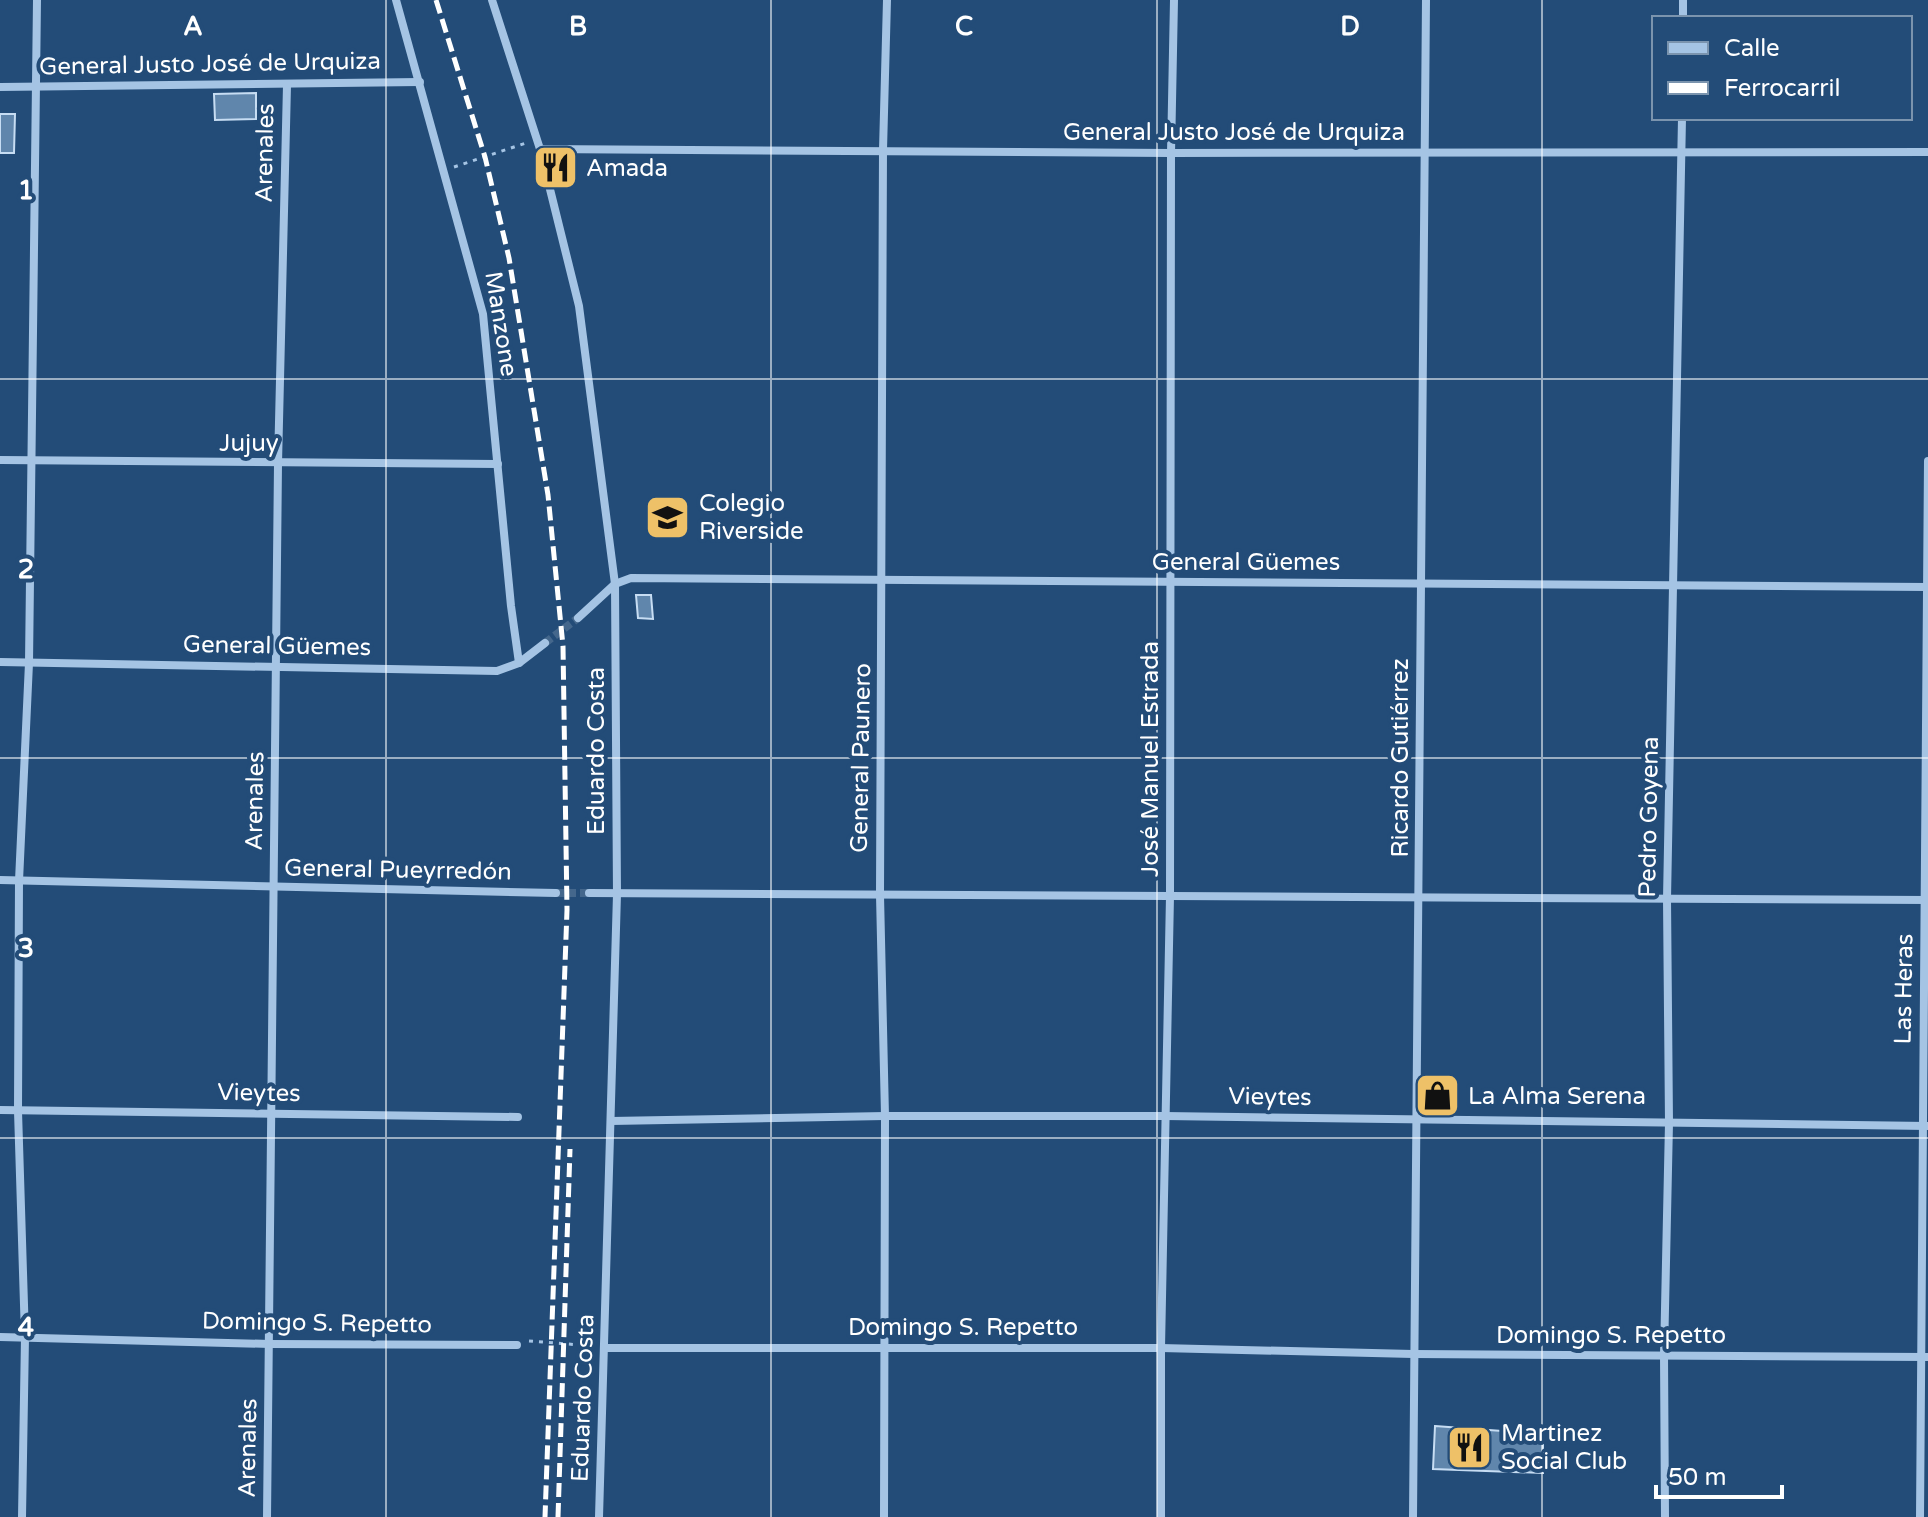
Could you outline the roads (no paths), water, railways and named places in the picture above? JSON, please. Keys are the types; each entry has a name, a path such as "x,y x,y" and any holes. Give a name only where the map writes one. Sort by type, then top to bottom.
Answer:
{"street":[{"path":"22,1517 25,1337 18,1111 19,881 29,663 37,0"},
{"name":"Manzone","path":"396,0 483,314 519,663"},
{"name":"Eduardo Costa","path":"492,0 539,144 579,306 615,584 617,894 599,1517"},
{"name":"General Paunero","path":"884,1517 885,1116 880,895 883,150 887,0"},
{"name":"José Manuel Estrada","path":"1161,1517 1161,1348 1170,896 1169,581 1174,0"},
{"name":"Ricardo Gutiérrez","path":"1413,1517 1426,0"},
{"name":"General Justo José de Urquiza","path":"0,87 420,82"},
{"name":"Arenales","path":"267,1517 278,464 287,85"},
{"name":"Pedro Goyena","path":"1665,1517 1664,1355 1669,1123 1667,899 1682,120"},
{"name":"General Justo José de Urquiza","path":"539,144 1171,153 1928,152"},
{"name":"Jujuy","path":"0,460 498,464"},
{"name":"Las Heras","path":"1920,1517 1924,1357 1928,461"},
{"name":"General Güemes","path":"615,584 631,578 1927,587"},
{"path":"578,618 615,584"},
{"name":"General Güemes","path":"0,662 497,671 519,663 545,643"},
{"name":"General Pueyrredón","path":"0,880 556,893"},
{"path":"589,893 1927,900"},
{"name":"Vieytes","path":"0,1110 518,1117"},
{"name":"Vieytes","path":"611,1121 885,1116 1165,1116 1925,1126"},
{"name":"Domingo S. Repetto","path":"0,1337 270,1344 517,1345"},
{"name":"Domingo S. Repetto","path":"605,1348 886,1346 1413,1354 1924,1357"}],"tunnel":[{"path":"545,643 578,618"},
{"path":"556,893 589,893"}],"railway":[{"path":"436,0 485,157 509,258 548,495 563,646 567,910 545,1517"},
{"path":"558,1517 570,1149"}],"place":[{"name":"Amada","path":"555,168"},
{"name":"Colegio Riverside","path":"668,517"},
{"name":"La Alma Serena","path":"1437,1096"},
{"name":"Martinez Social Club","path":"1470,1447"}]}
